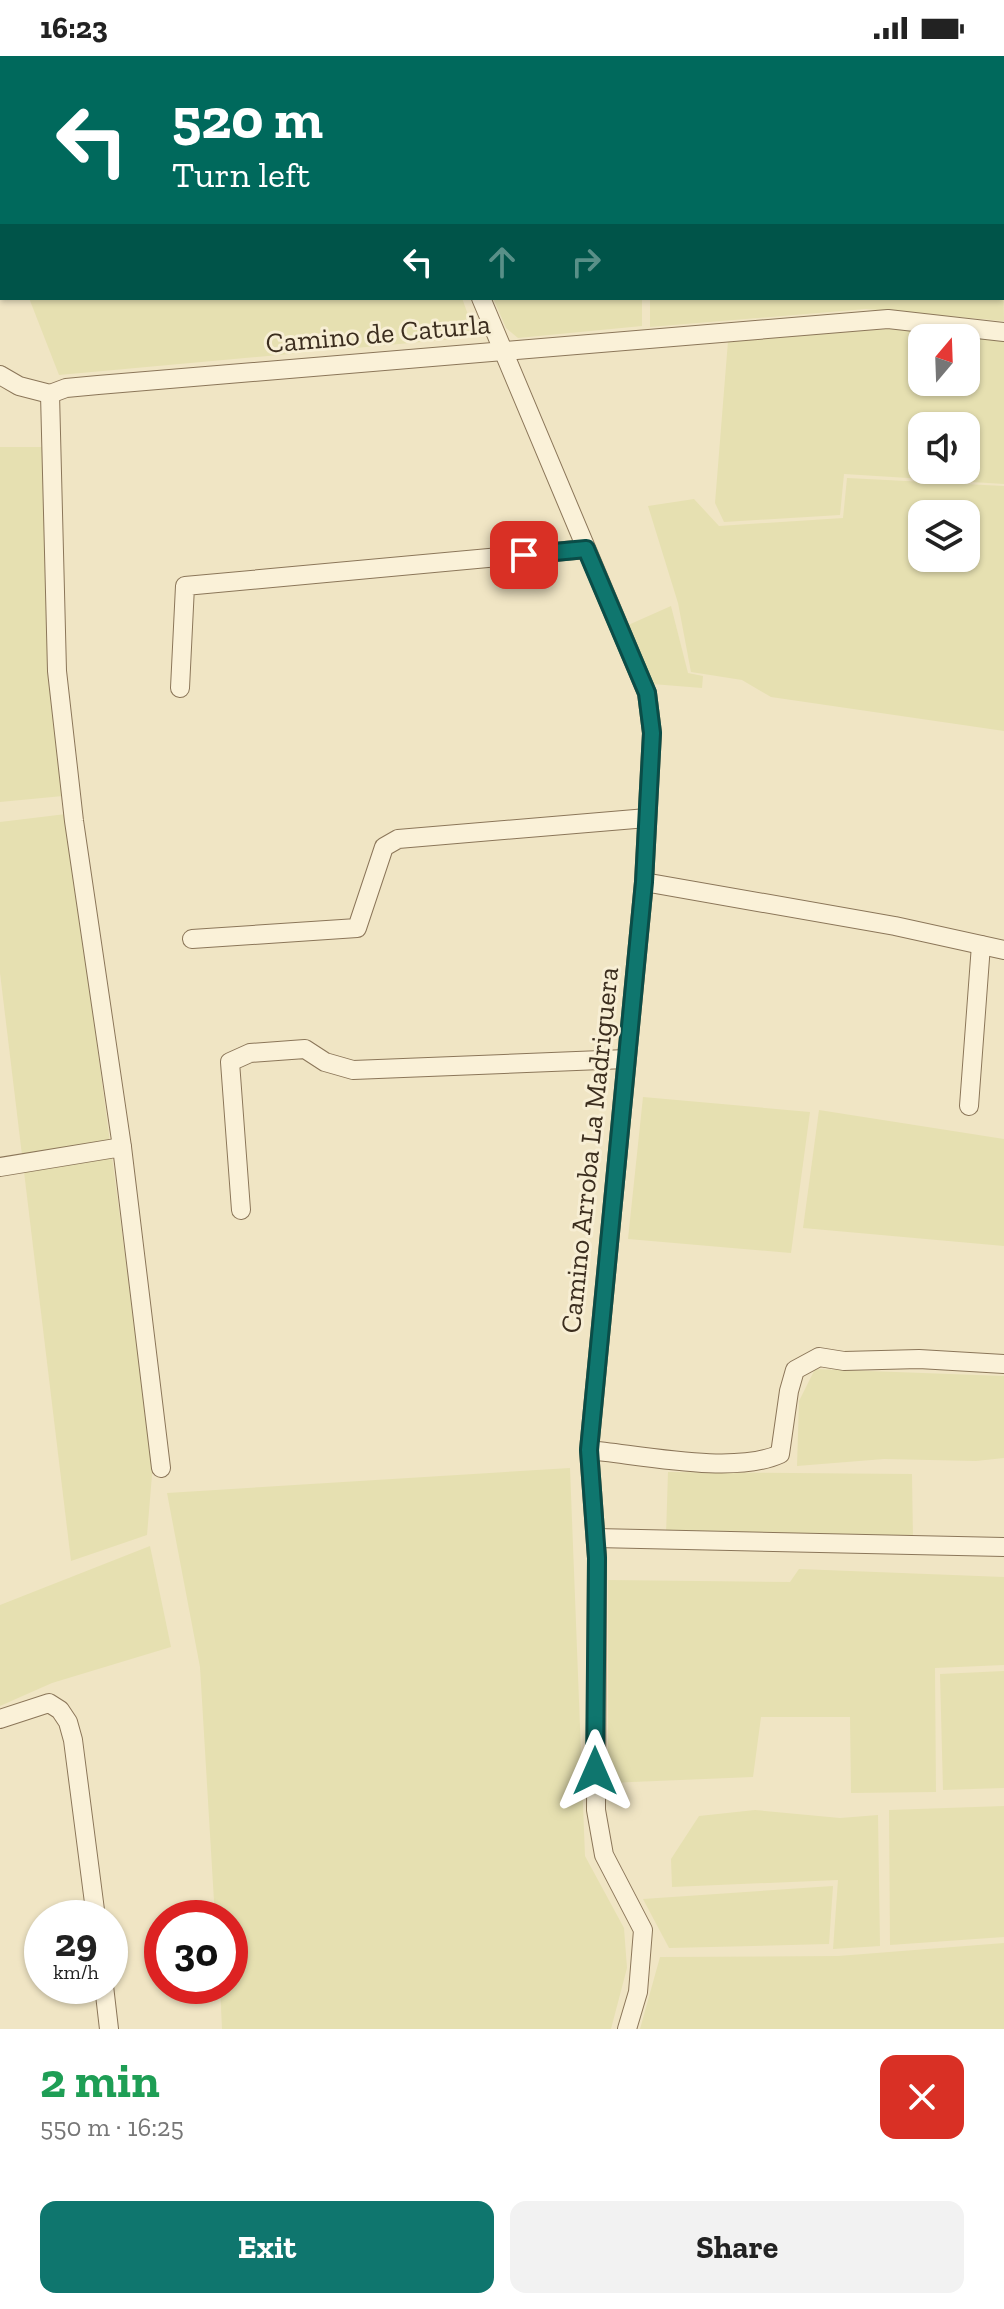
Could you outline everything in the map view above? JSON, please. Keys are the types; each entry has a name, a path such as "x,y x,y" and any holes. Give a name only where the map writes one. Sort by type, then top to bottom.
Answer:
{"street":[{"name":"Camino Arroba La Madriguera","path":"482,300 647,693 652,733 644,882 589,1450 596,1538 596,1810 604,1855 643,1930 638,1992 627,2029"},
{"name":"Camino de Caturla","path":"0,375 19,386 50,394 66,388 113,383 888,319 1004,332"},
{"path":"50,394 57,671 74,821 122,1147 161,1468"},
{"path":"180,688 185,586 586,549"},
{"path":"192,939 357,928 384,847 398,839 647,818"},
{"path":"644,882 895,926 1004,950"},
{"path":"969,1106 981,945"},
{"path":"241,1210 230,1062 250,1053 305,1049 325,1062 353,1070 626,1059"},
{"path":"0,1167 122,1147"},
{"path":"589,1450 719,1463 761,1463 780,1454 795,1370 819,1357 844,1361 919,1359 1004,1364"},
{"path":"596,1538 1004,1547"},
{"path":"0,1719 49,1703 60,1710 68,1722 94,1900"},
{"path":"106,2004 109,2029"}],"shaded area":[{"path":"30,300 463,300 476,337 59,375"},
{"path":"494,300 642,300 642,326 518,338 506,328"},
{"path":"650,300 1004,300 1004,321 866,309 650,327"},
{"path":"888,329 908,331 908,396 980,396 980,339 1004,341 1004,484 980,482 980,412 908,412 908,478 844,474 840,515 724,522 715,503 728,341"},
{"path":"0,447 45,447 63,796 0,802"},
{"path":"847,478 908,481 908,484 1004,486 1004,731 771,697 742,680 691,672 678,603 648,506 694,499 719,526 843,518"},
{"path":"671,606 688,673 703,676 702,688 652,684 626,626"},
{"path":"66,814 153,1463 147,1535 71,1561 0,973 0,822"},
{"path":"643,1097 810,1112 791,1253 628,1239"},
{"path":"819,1110 1004,1139 1004,1246 803,1228"},
{"path":"815,1369 1004,1376 1004,1458 976,1461 884,1459 797,1466 799,1401"},
{"path":"570,1468 585,1856 624,1928 627,1968 611,2029 222,2029 221,2004 248,2004 248,1900 214,1900 200,1667 167,1493"},
{"path":"668,1472 912,1474 913,1540 666,1535"},
{"path":"150,1546 171,1647 52,1683 0,1706 0,1605"},
{"path":"799,1569 1004,1577 1004,1665 935,1668 936,1792 851,1793 850,1717 761,1717 753,1777 608,1783 608,1580 790,1582"},
{"path":"1004,1671 1004,1788 943,1790 940,1674"},
{"path":"1004,1806 1004,1937 890,1945 889,1810"},
{"path":"755,1810 840,1818 878,1815 880,1946 833,1949 838,1880 672,1887 671,1859 699,1816"},
{"path":"833,1886 829,1944 669,1948 643,1899"},
{"path":"1004,1943 1004,2029 640,2029 660,1957 838,1956"}],"route":[{"path":"524,555 586,549 647,693 652,733 644,882 589,1450 597,1558 595,1771"}]}
